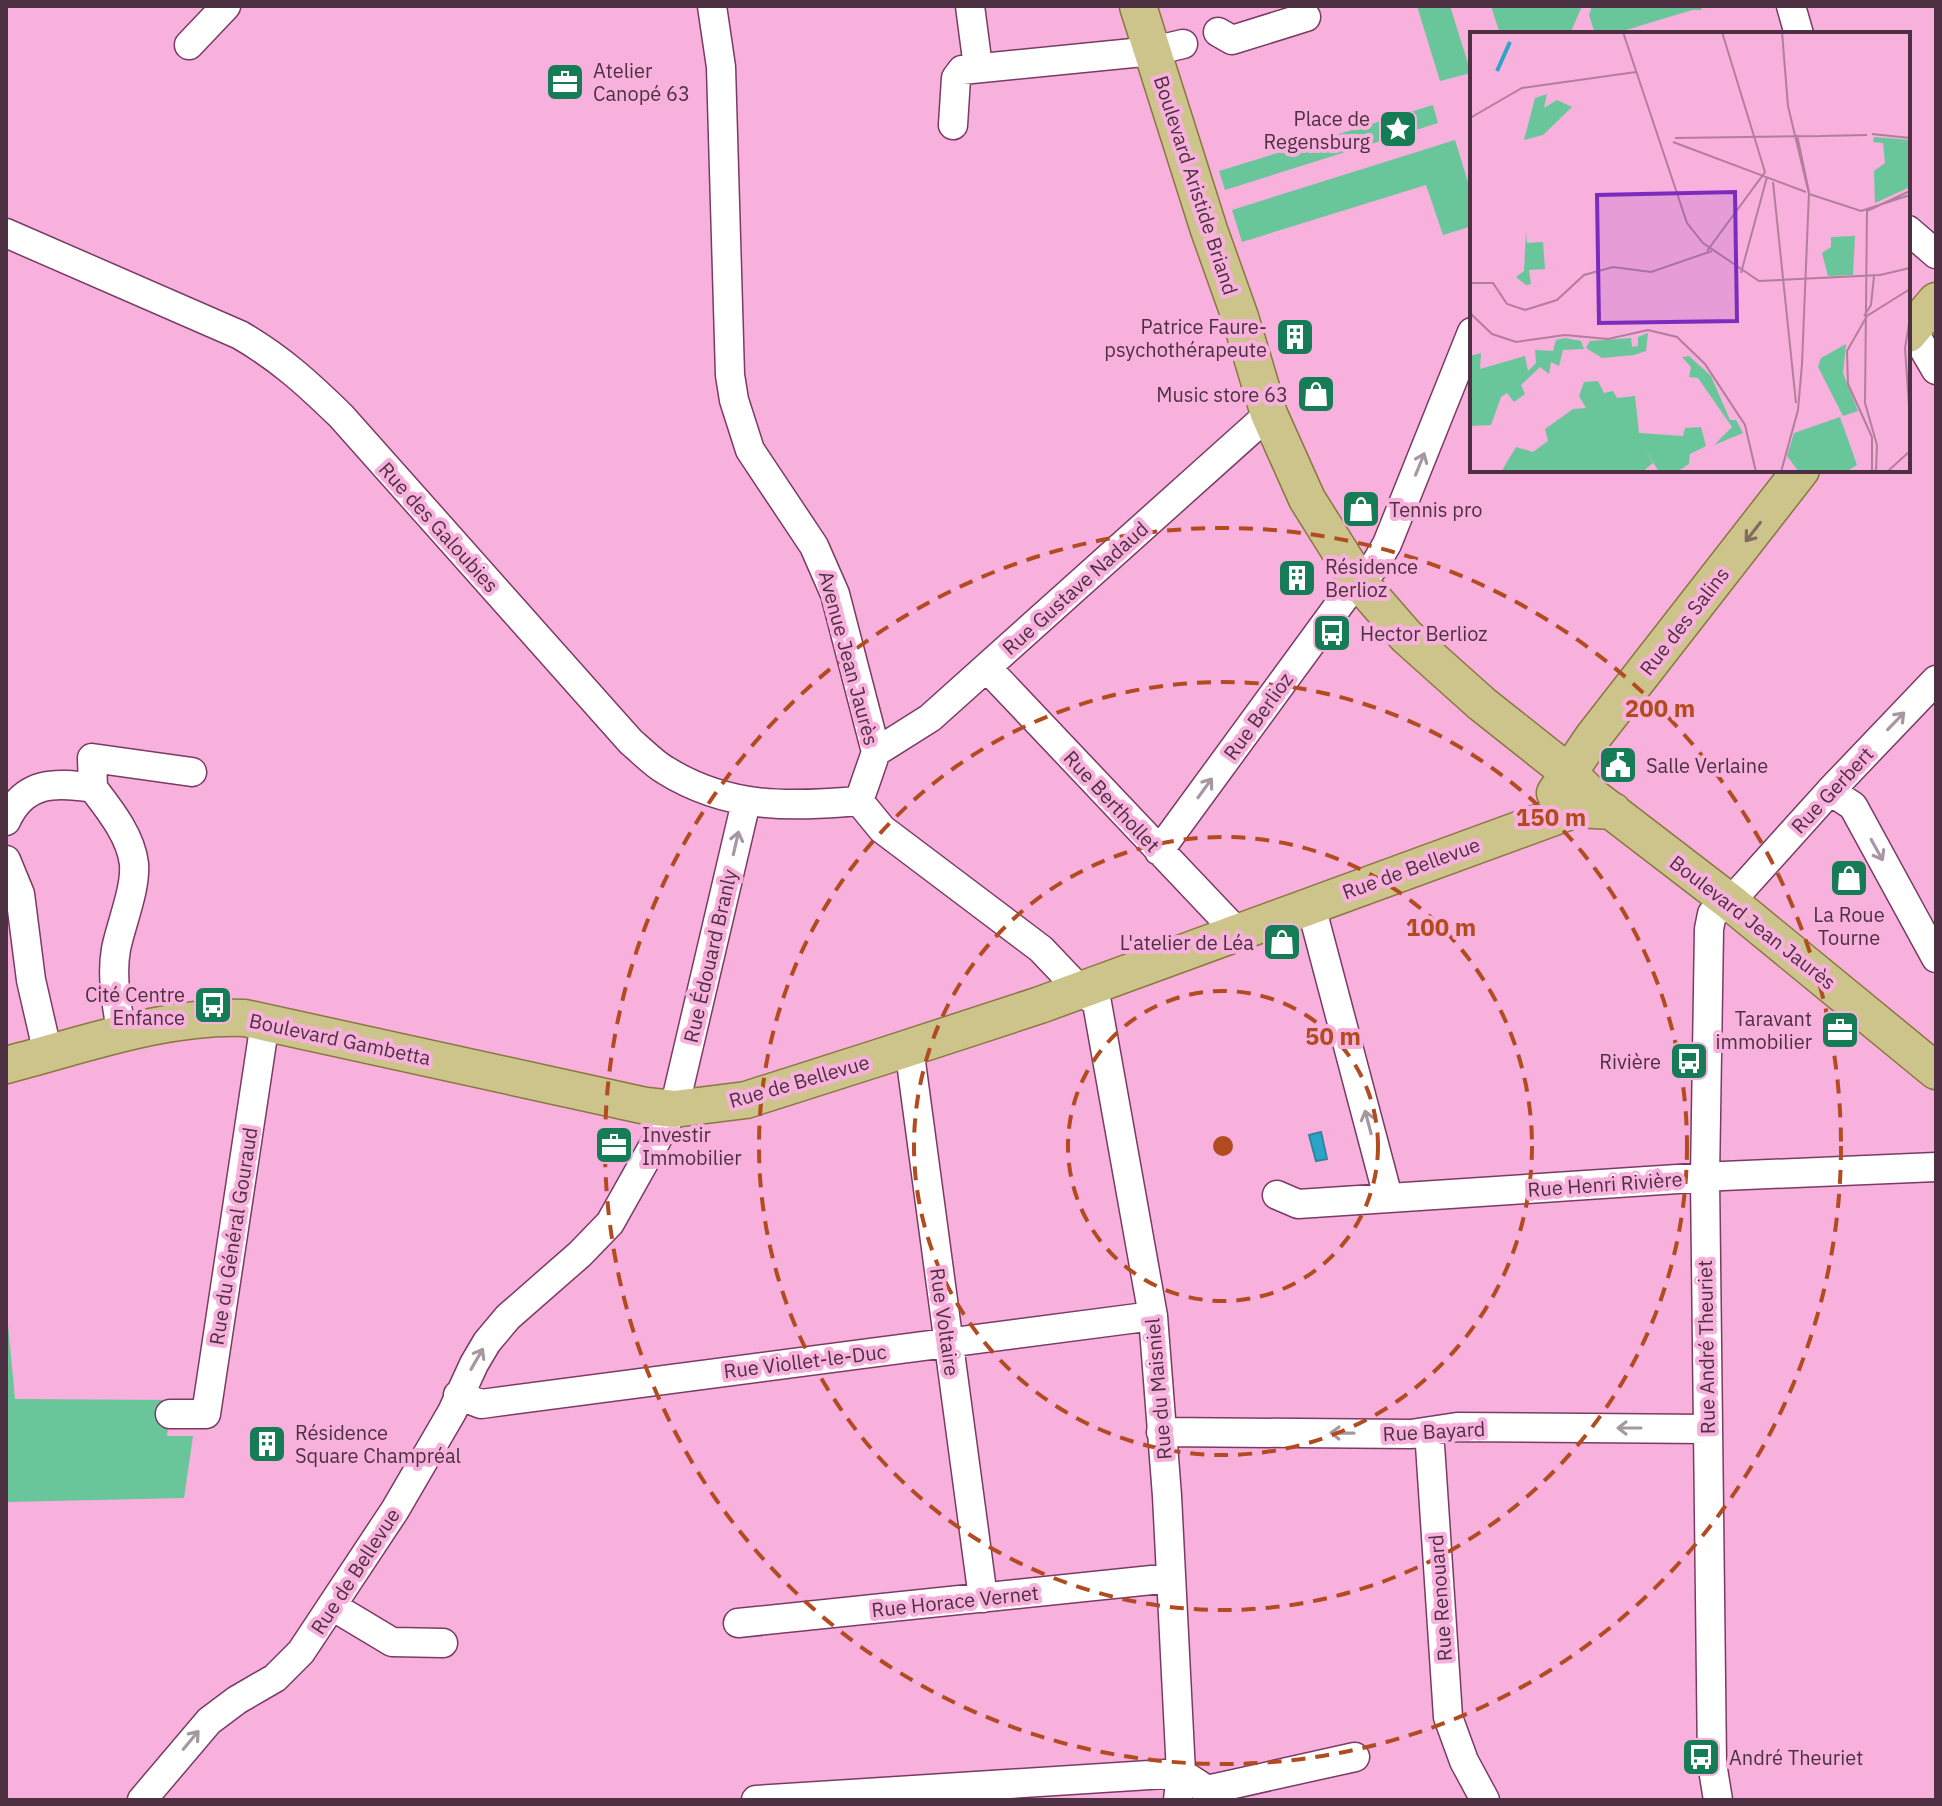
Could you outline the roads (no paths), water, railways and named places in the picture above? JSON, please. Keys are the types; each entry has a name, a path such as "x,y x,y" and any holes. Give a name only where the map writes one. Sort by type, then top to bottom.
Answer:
{"main road":[{"name":"Boulevard Aristide Briand","path":"1138,6 1168,48 1269,414 1307,499 1359,582 1426,656 1569,773"},
{"path":"1910,332 1936,301"},
{"name":"Rue des Salins","path":"1569,773 1593,737 1799,472"},
{"path":"1528,825 1569,773"},
{"name":"Boulevard Jean Jaurès","path":"1569,773 1936,1071"},
{"name":"Rue de Bellevue","path":"674,1109 746,1100 1080,990 1576,809 1613,811"},
{"name":"Boulevard Gambetta","path":"6,1065 196,1018 245,1018 646,1106 674,1109"}],"street":[{"path":"189,45 226,6"},
{"name":"Avenue Jean Jaurès","path":"712,6 721,67 730,375 734,400 750,450 814,546 826,570 859,679 876,752 859,801"},
{"path":"970,6 978,67"},
{"path":"1791,6 1798,32"},
{"path":"1218,32 1232,40 1306,17"},
{"path":"953,125 956,78 962,70 1168,48"},
{"path":"1910,232 1936,254"},
{"name":"Rue des Galoubies","path":"6,233 240,335 276,356 341,416 631,742 664,770 714,793 746,802 794,806 859,801"},
{"path":"1910,332 1936,370"},
{"name":"Rue Berlioz","path":"1159,851 1347,594 1373,568 1387,544 1470,337"},
{"name":"Rue Gustave Nadaud","path":"876,752 921,726 1269,414"},
{"name":"Rue Berthollet","path":"987,668 1238,933"},
{"name":"Rue Gerbert","path":"1730,902 1936,680"},
{"path":"122,1035 116,1000 115,953 134,863 128,842 93,788 92,758 192,772"},
{"path":"6,821 24,794 48,785 93,788"},
{"path":"1830,791 1853,806 1936,958"},
{"path":"859,801 882,829 1041,949 1080,990"},
{"name":"Rue Édouard Branly","path":"674,1109 746,802"},
{"path":"6,860 20,894 31,980 48,1054"},
{"name":"Rue André Theuriet","path":"1718,1800 1712,1763 1705,1178 1709,929 1712,914 1730,902"},
{"path":"1311,906 1388,1197"},
{"name":"Rue du Maisniel","path":"1080,990 1097,1003 1153,1316 1171,1578 1180,1786"},
{"name":"Rue du Général Gouraud","path":"170,1414 206,1414 265,1022"},
{"name":"Rue Voltaire","path":"909,1047 983,1598"},
{"name":"Rue de Bellevue","path":"142,1800 209,1721 275,1678 301,1652 395,1510 452,1412 487,1342 540,1286 580,1254 610,1223 674,1109"},
{"name":"Rue Henri Rivière","path":"1277,1195 1298,1204 1936,1167"},
{"name":"Rue Viollet-le-Duc","path":"458,1395 481,1404 1153,1316"},
{"name":"Rue Bayard","path":"1161,1432 1411,1434 1457,1427 1707,1429"},
{"name":"Rue Renouard","path":"1427,1432 1448,1717 1464,1761 1485,1800"},
{"name":"Rue Horace Vernet","path":"738,1623 1171,1578"},
{"path":"332,1606 392,1642 443,1643"},
{"path":"756,1800 1180,1786 1207,1790 1355,1757"}],"water":[{"path":"1321,1132 1327,1159 1316,1161 1309,1135"}],"place":[{"name":"Atelier Canopé 63","path":"565,82"},
{"name":"Place de Regensburg","path":"1398,129"},
{"name":"Patrice Faure- psychothérapeute","path":"1295,337"},
{"name":"Music store 63","path":"1316,394"},
{"name":"Tennis pro","path":"1361,509"},
{"name":"Résidence Berlioz","path":"1297,578"},
{"name":"Hector Berlioz","path":"1332,633"},
{"name":"Salle Verlaine","path":"1618,765"},
{"name":"La Roue Tourne","path":"1849,878"},
{"name":"L'atelier de Léa","path":"1282,942"},
{"name":"Cité Centre Enfance","path":"213,1005"},
{"name":"Taravant immobilier","path":"1840,1030"},
{"name":"Rivière","path":"1689,1061"},
{"name":"Investir Immobilier","path":"614,1145"},
{"name":"Résidence Square Champréal","path":"267,1444"},
{"name":"André Theuriet","path":"1701,1757"}]}
